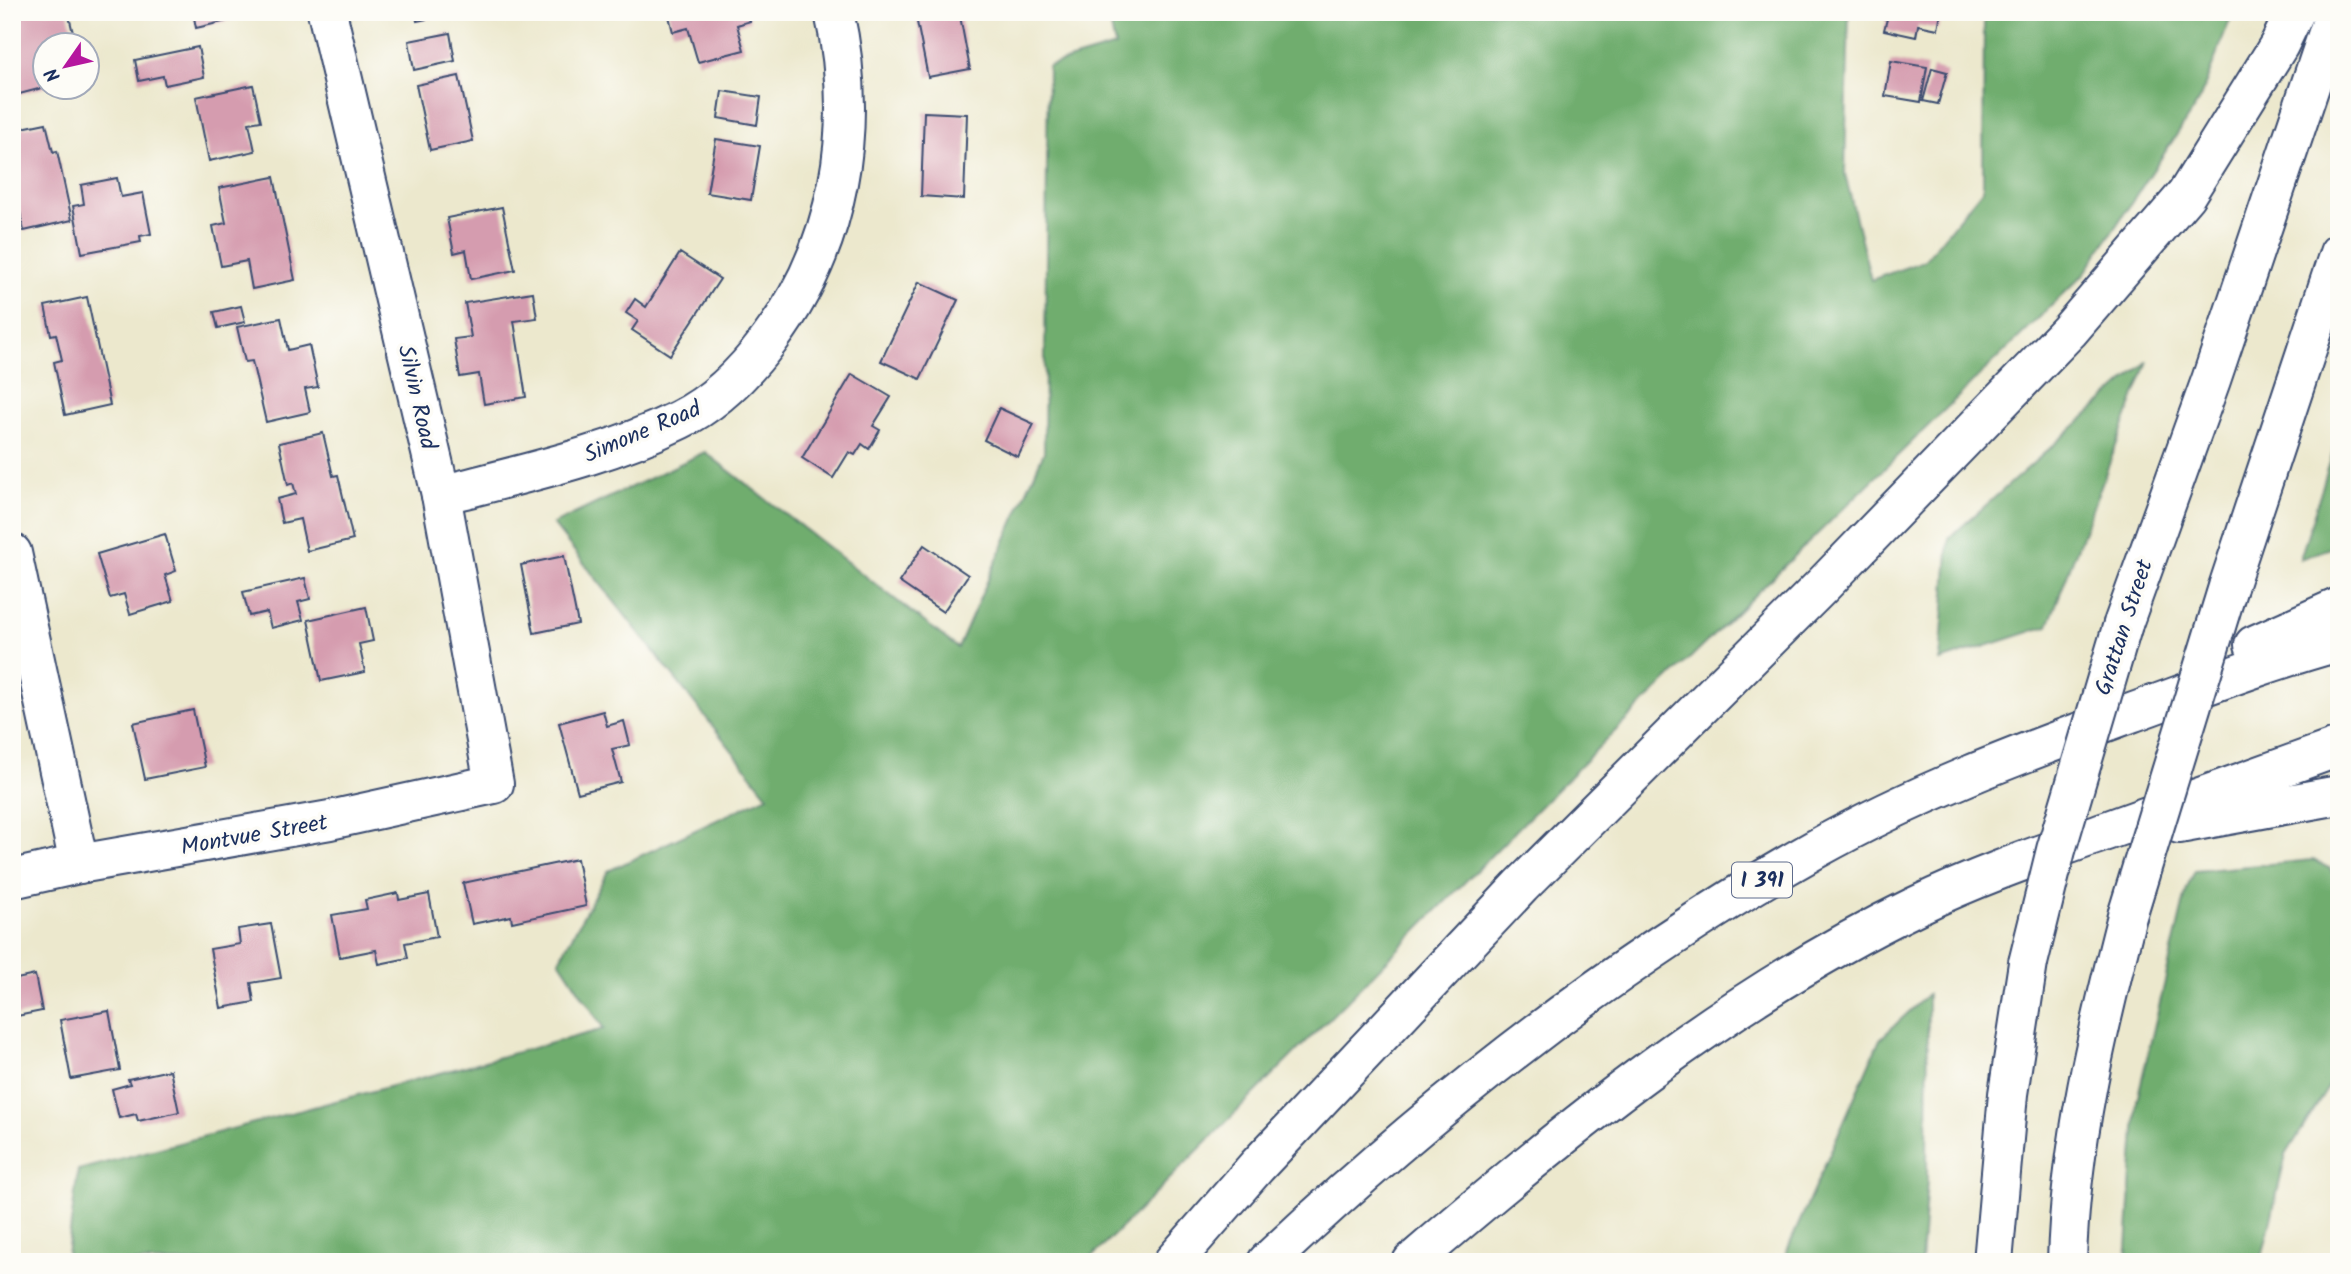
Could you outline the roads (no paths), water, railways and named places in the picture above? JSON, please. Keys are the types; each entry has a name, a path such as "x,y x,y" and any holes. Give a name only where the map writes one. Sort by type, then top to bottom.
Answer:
{"main road":[{"name":"Silvin Road","path":"327,12 441,495 494,784"},
{"name":"Simone Road","path":"441,495 559,465 680,419 709,402 757,355 785,317 817,257 838,188 845,133 845,89 834,12"},
{"path":"1173,1262 1257,1166 1521,886 1811,597 2069,331 2186,195 2279,45 2295,12"},
{"name":"Grattan Street","path":"1993,1262 2008,1094 2028,962 2059,837 2123,624 2238,302 2335,12"},
{"path":"2067,1262 2068,1228 2093,1048 2127,916 2228,587 2339,253"},
{"path":"12,554 79,864"},
{"path":"2015,755 2093,717 2339,607"},
{"name":"I 391","path":"1267,1262 1333,1201 1436,1114 1541,1031 1645,957 1761,881 1817,849 1937,788 2015,755 2288,656 2339,642"},
{"path":"1412,1262 1580,1124 1741,1006 1857,936 1977,877 2339,747"},
{"name":"Montvue Street","path":"12,880 79,864 330,820 494,784"},
{"path":"1977,877 2152,829 2339,795"}]}
